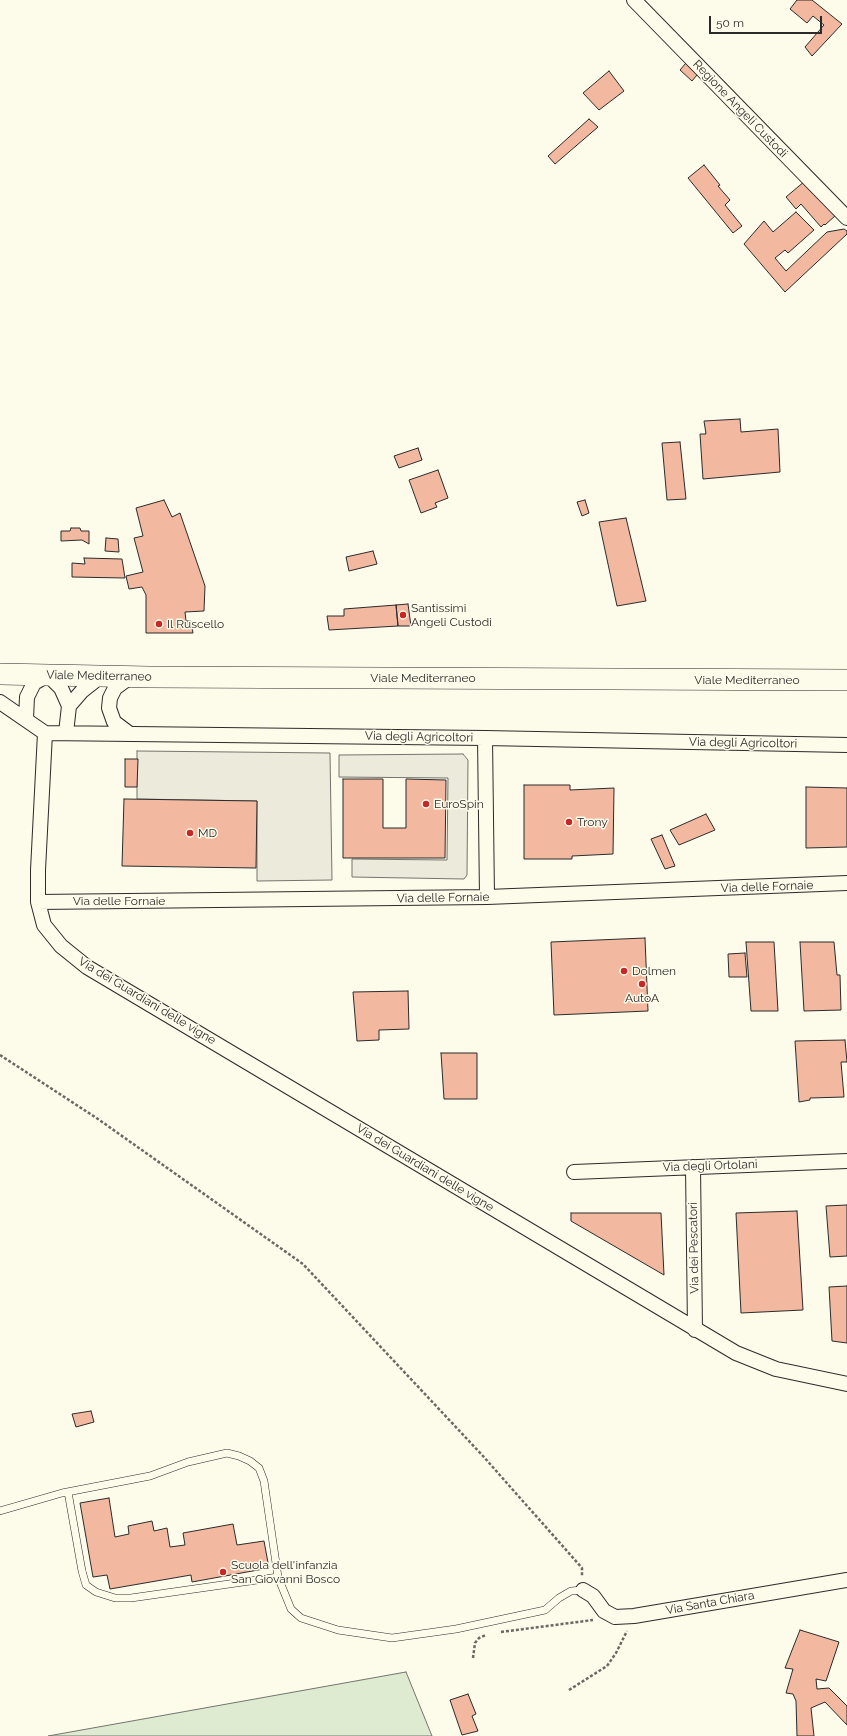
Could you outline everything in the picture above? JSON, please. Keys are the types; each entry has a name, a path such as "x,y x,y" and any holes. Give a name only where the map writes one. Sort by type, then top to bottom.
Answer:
{"main road":[{"name":"Viale Mediterraneo","path":"0,674 130,677 847,680"}],"street":[{"name":"Regione Angeli Custodi","path":"634,0 847,218"},
{"path":"26,719 27,697 34,683 48,675 60,688 69,706 66,733"},
{"path":"69,706 82,691 101,676"},
{"path":"130,677 115,688 110,698 109,708 114,722 130,734"},
{"path":"0,702 45,733"},
{"name":"Via degli Agricoltori","path":"45,733 484,738 847,745"},
{"name":"Via dei Guardiani delle vigne","path":"45,733 38,870 38,902 44,925 61,946 87,967 736,1353 776,1369 847,1384"},
{"path":"484,738 488,897"},
{"name":"Via delle Fornaie","path":"38,902 488,897 847,883"},
{"name":"Via degli Ortolani","path":"574,1172 847,1161"},
{"name":"Via dei Pescatori","path":"693,1167 695,1330"},
{"name":"Via Santa Chiara","path":"615,1617 634,1616 847,1580"},
{"path":"583,1590 593,1596 604,1611 615,1617"}],"lane":[{"path":"0,1511 68,1492 150,1476 188,1462 227,1453 250,1461 259,1468 264,1481 278,1577 291,1609 301,1618 338,1630 392,1638 456,1629 545,1610 559,1598 571,1591 583,1590"},
{"path":"68,1492 82,1571 86,1585 96,1592 115,1598 131,1598 278,1577"}],"path":[{"path":"0,1055 98,1119 303,1264 482,1456 582,1568 583,1590"},
{"path":"569,1690 607,1666 616,1653 634,1616"},
{"path":"496,1633 615,1617"},
{"path":"473,1658 475,1643 479,1638 488,1634"}],"green space":[{"path":"406,1672 432,1736 48,1736"}],"shaded area":[{"path":"137,751 330,753 332,880 257,881 257,801 137,799"},
{"path":"463,754 468,760 467,875 464,879 352,877 352,859 447,860 448,778 339,777 339,755"}],"building":[{"path":"797,0 812,0 842,24 812,56 805,47 824,25 813,16 807,23 790,9"},
{"path":"686,63 697,75 692,81 680,70"},
{"path":"609,71 624,91 599,110 583,93"},
{"path":"589,119 598,127 555,164 548,156"},
{"path":"704,165 720,185 718,186 730,200 725,205 742,226 733,233 688,178"},
{"path":"805,181 836,215 821,227 801,204 796,209 786,197"},
{"path":"796,212 814,230 788,253 785,250 775,258 786,271 827,232 844,229 847,231 847,234 785,292 744,244 764,221 773,232"},
{"path":"740,419 741,432 778,429 780,472 703,479 700,434 706,434 704,421"},
{"path":"680,442 686,499 667,500 662,443"},
{"path":"418,448 422,460 399,468 394,456"},
{"path":"438,470 448,498 435,503 437,507 421,513 409,480"},
{"path":"164,500 172,517 180,513 205,586 204,611 185,612 186,621 191,621 193,633 146,633 146,595 142,587 129,589 126,576 143,572 134,538 143,536 136,508"},
{"path":"585,500 589,513 582,516 577,502"},
{"path":"626,518 646,601 617,606 599,522"},
{"path":"71,528 80,528 81,531 89,531 89,544 82,540 61,541 61,531 70,531"},
{"path":"106,538 118,539 119,552 105,551"},
{"path":"373,551 377,564 349,571 346,557"},
{"path":"84,558 122,559 125,578 72,577 72,563 85,564"},
{"name":"Santissimi Angeli Custodi","path":"408,604 411,626 398,626 396,605"},
{"path":"396,605 398,626 329,630 327,616 344,616 344,609"},
{"path":"125,759 138,759 137,787 125,787"},
{"name":"EuroSpin","path":"343,779 383,779 383,828 406,828 406,779 446,780 445,858 343,858"},
{"name":"Trony","path":"524,785 570,785 570,790 614,788 613,854 572,856 572,859 524,859"},
{"path":"806,787 847,788 847,847 806,848"},
{"name":"MD","path":"124,799 257,801 256,868 122,866"},
{"path":"706,814 715,830 679,845 670,830"},
{"path":"662,835 675,866 665,869 651,839"},
{"path":"645,938 648,1011 554,1015 551,942"},
{"path":"746,942 774,942 778,1011 751,1011"},
{"path":"800,942 834,942 837,975 840,975 841,1010 804,1011"},
{"path":"745,953 747,977 729,977 728,954"},
{"path":"408,991 409,1029 379,1030 379,1040 357,1041 353,992"},
{"path":"845,1040 847,1062 841,1062 844,1097 810,1098 810,1100 799,1102 795,1041"},
{"path":"441,1053 477,1053 477,1099 444,1099"},
{"path":"847,1205 847,1256 830,1257 826,1206"},
{"path":"797,1211 803,1310 741,1313 736,1213"},
{"path":"571,1213 661,1213 664,1275 571,1221"},
{"path":"847,1286 847,1343 832,1341 829,1287"},
{"path":"91,1411 94,1422 76,1427 72,1414"},
{"path":"109,1498 115,1537 129,1534 128,1526 152,1521 154,1531 167,1528 170,1547 185,1545 183,1533 233,1524 237,1545 264,1541 269,1568 192,1582 191,1575 110,1589 107,1575 93,1577 80,1503"},
{"path":"800,1630 839,1642 826,1681 816,1679 817,1689 829,1688 847,1706 847,1725 825,1702 811,1708 814,1736 797,1736 796,1701 793,1694 786,1693 793,1669 785,1668"},
{"path":"468,1694 476,1714 472,1716 478,1731 462,1735 450,1700"}],"place":[{"name":"Santissimi Angeli Custodi","path":"403,615"},
{"name":"Il Ruscello","path":"159,624"},
{"name":"EuroSpin","path":"426,804"},
{"name":"Trony","path":"569,822"},
{"name":"MD","path":"190,833"},
{"name":"Dolmen","path":"624,971"},
{"name":"AutoA","path":"642,984"},
{"name":"Scuola dell'infanzia San Giovanni Bosco","path":"223,1572"}]}
